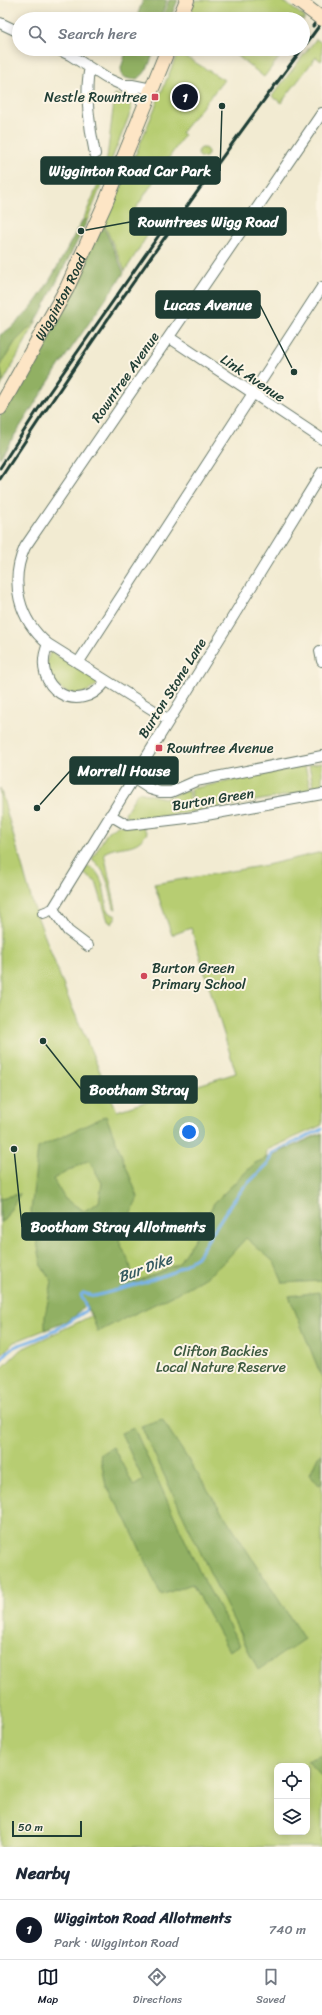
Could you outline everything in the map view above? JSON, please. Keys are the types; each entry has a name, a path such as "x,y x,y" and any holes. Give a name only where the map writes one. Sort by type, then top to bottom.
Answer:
{"main road":[{"path":"182,12 187,0"},
{"path":"297,0 322,19"},
{"name":"Wigginton Road","path":"0,408 67,288 104,204 165,56"}],"street":[{"path":"0,23 12,29"},
{"path":"72,56 90,68 122,85 146,104"},
{"path":"90,68 87,81 91,136 96,154"},
{"path":"122,85 132,85 152,89"},
{"name":"Rowntree Avenue","path":"169,720 106,682 78,662 48,644 30,625 22,608 17,579 21,558 25,547 62,492 170,338 322,113"},
{"path":"78,662 322,287"},
{"name":"Link Avenue","path":"170,338 322,440"},
{"name":"Burton Stone Lane","path":"88,946 68,931 48,911 110,815 322,472"},
{"path":"48,644 43,659 43,667 47,680 58,692 72,697 86,696 98,690 106,682"},
{"name":"Burton Green","path":"133,778 150,789 160,792 171,792 196,781 322,756"},
{"name":"Burton Green","path":"110,815 127,825 195,817 322,794"}],"green space":[{"path":"143,0 167,0 163,12 139,12"},
{"path":"169,0 178,0 173,12 165,12"},
{"path":"195,0 281,0 298,12 190,12"},
{"path":"316,39 322,43 322,60 321,61 316,57 281,103 272,96 303,56 310,56 310,47"},
{"path":"125,56 152,56 144,73 141,77 136,79 129,79 122,76 121,68"},
{"path":"176,56 185,56 224,80 181,133 184,135 127,222 138,230 140,228 147,232 145,235 147,236 125,271 104,224 130,168"},
{"path":"238,56 280,56 264,77"},
{"path":"115,94 127,99 131,107 131,111 87,221 84,218 106,166"},
{"path":"201,148 205,148 207,149 207,157 201,158 198,155 198,151"},
{"path":"84,218 87,221 83,229 80,228 79,232 81,234 37,320 15,342 0,366 0,335 14,325 38,298 58,266"},
{"path":"102,223 124,273 59,366 0,458 0,416 38,352"},
{"path":"37,320 0,388 0,384 3,381 0,366 15,342"},
{"path":"0,366 3,381 0,384"},
{"path":"50,651 100,682 92,689 79,694 64,691 56,684 50,674 47,663"},
{"path":"322,762 322,789 314,791 309,765"},
{"path":"305,766 311,791 195,812 190,789"},
{"name":"Clifton Backies Local Nature Reserve","path":"0,788 33,905 69,1000 117,1111 236,1073 191,928 172,935 154,884 267,865 322,852 322,1125 267,1150 266,1158 322,1133 322,1847 0,1847 0,1370 20,1350 91,1316 86,1302 98,1300 176,1265 122,1288 95,1288 70,1320 14,1342 0,1356"},
{"path":"188,790 193,812 132,820 126,816 125,813 138,792 165,798"},
{"path":"117,825 143,827 147,833 137,843 116,848 104,853 116,909 114,908 105,875 92,859 108,831 115,828"},
{"path":"87,866 97,873 103,885 108,912 116,916 112,924 108,921 96,882 83,873"},
{"path":"106,1116 138,1197 119,1241 130,1264 134,1283 178,1264 202,1227 214,1203 255,1163 322,1133 322,1281 283,1283 274,1262 246,1238 221,1265 204,1278 178,1293 98,1332 86,1303 73,1317 63,1323 45,1330 45,1316 52,1281 42,1267 31,1212 38,1148","holes":["89,1160 102,1183 99,1202 84,1211 65,1199 53,1179"]},
{"path":"20,1194 4,1220 0,1222 0,1198"},
{"path":"319,1292 322,1304 322,1378 289,1296"},
{"path":"162,1419 304,1639 258,1670 213,1579 141,1426"},
{"path":"134,1428 201,1575 240,1645 229,1651 192,1584 161,1595 127,1521 106,1486 100,1455 113,1447 134,1486 143,1480 121,1433"},
{"path":"322,1453 322,1483 319,1485 310,1474 318,1456"},
{"path":"322,1755 322,1777 310,1763 307,1761"}],"waterway":[{"name":"Bur Dike","path":"0,1361 12,1348 48,1334 84,1312 87,1309 81,1295 83,1293 95,1296 140,1284 173,1272 197,1257 226,1211 244,1187 268,1164 272,1153 322,1129"}],"railway":[{"path":"313,26 322,14"},
{"path":"310,38 322,22"},
{"path":"0,479 148,262 297,56"},
{"path":"0,468 44,400 166,225"}],"place":[{"name":"Nestle Rowntree","path":"155,97"},
{"name":"Wigginton Road Allotments","path":"185,97"},
{"name":"Wigginton Road Car Park","path":"222,106"},
{"name":"Rowntrees Wigg Road","path":"81,231"},
{"name":"Lucas Avenue","path":"294,372"},
{"name":"Rowntree Avenue","path":"159,748"},
{"name":"Morrell House","path":"37,808"},
{"name":"Burton Green Primary School","path":"144,976"},
{"name":"Bootham Stray","path":"43,1041"},
{"name":"Bootham Stray Allotments","path":"14,1149"}]}
